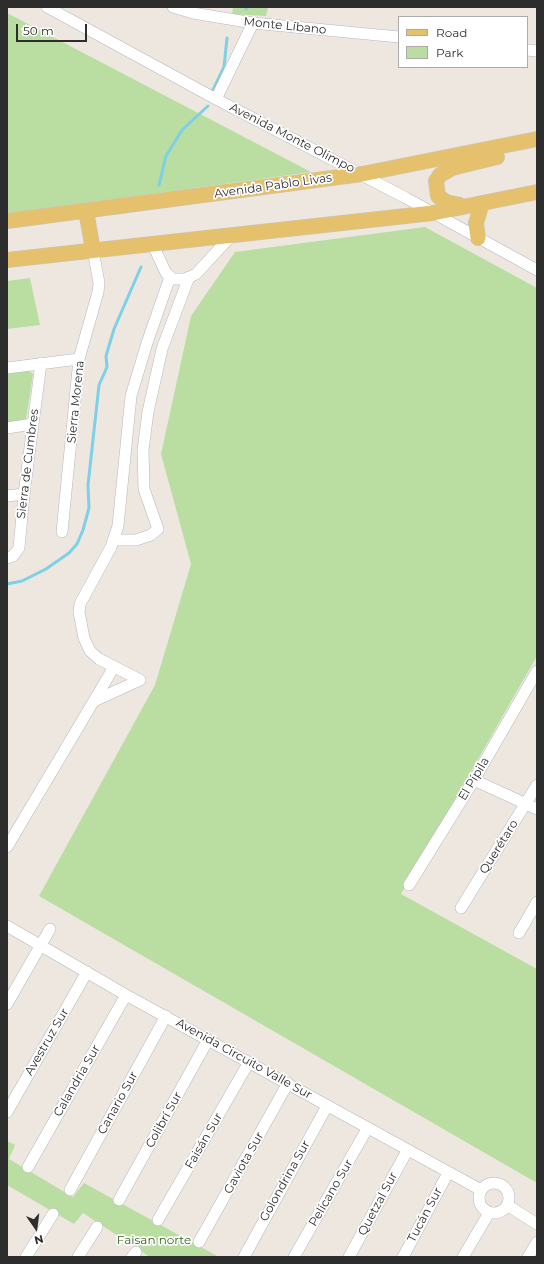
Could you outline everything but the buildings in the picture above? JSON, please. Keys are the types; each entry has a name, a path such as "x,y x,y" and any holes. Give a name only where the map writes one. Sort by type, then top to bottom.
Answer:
{"main road":[{"name":"Avenida Pablo Livas","path":"7,221 362,174 537,140"},
{"path":"465,206 446,202 438,196 436,182 442,172 496,157 537,140"},
{"path":"7,260 40,255 433,212 537,192"},
{"path":"478,238 476,223 482,203"},
{"path":"86,210 93,250"}],"street":[{"name":"Avenida Monte Olimpo","path":"47,7 216,99 433,212 537,270"},
{"name":"Monte Líbano","path":"173,7 193,13 253,23 398,37"},
{"path":"216,99 253,23"},
{"path":"152,243 166,273 173,279 179,279 196,274 232,235"},
{"name":"Sierra Morena","path":"62,532 79,359 98,292 93,250"},
{"path":"94,701 140,680 99,659 90,651 84,638 79,612 80,604 114,540 118,526 132,396 147,343 170,277"},
{"path":"114,540 136,540 151,535 158,529 144,489 143,450 147,419 162,349 189,277"},
{"path":"7,368 79,359"},
{"name":"Sierra de Cumbres","path":"7,558 13,556 19,548 24,494 41,363"},
{"path":"7,428 33,424"},
{"path":"7,496 24,494"},
{"path":"7,847 114,667"},
{"name":"El Pípila","path":"409,885 474,780 537,671"},
{"path":"474,780 537,809"},
{"name":"Querétaro","path":"461,908 537,785"},
{"path":"519,933 537,902"},
{"name":"Avenida Circuito Valle Sur","path":"7,926 367,1129 481,1190"},
{"path":"7,1004 50,929"},
{"name":"Avestruz Sur","path":"7,1112 87,972"},
{"name":"Calandria Sur","path":"28,1167 126,994"},
{"name":"Canario Sur","path":"70,1190 166,1016"},
{"name":"Colibrí Sur","path":"119,1200 208,1040"},
{"name":"Faisán Sur","path":"158,1220 249,1062"},
{"name":"Gaviota Sur","path":"199,1242 288,1084"},
{"name":"Golondrina Sur","path":"244,1257 327,1106"},
{"name":"Pelícano Sur","path":"294,1257 367,1129"},
{"name":"Quetzal Sur","path":"349,1257 407,1151"},
{"name":"Tucán Sur","path":"403,1257 448,1173"},
{"path":"489,1184 503,1187 509,1196 507,1206 499,1212 489,1213 482,1208 480,1204 479,1199 481,1190 489,1184"},
{"path":"507,1206 537,1224"},
{"path":"463,1257 489,1213"},
{"path":"26,1257 53,1214"},
{"path":"78,1257 97,1227"},
{"path":"528,1257 537,1242"}],"green space":[{"path":"233,7 268,7 266,16 232,14"},
{"path":"7,13 311,172 7,214"},
{"path":"425,227 537,288 537,656 401,894 537,969 537,1183 39,896 155,685 191,564 161,454 191,316 235,252"},
{"path":"30,278 40,325 7,329 7,281"},
{"path":"29,371 33,374 26,420 7,423 7,373"},
{"name":"Faisan norte","path":"7,1141 15,1145 9,1159 73,1197 84,1183 219,1257 150,1257 83,1213 74,1224 7,1185"}],"waterway":[{"path":"213,90 224,67 227,38"},
{"path":"159,185 166,156 182,130 208,106"},
{"path":"7,584 22,581 46,569 69,553 77,544 83,530 89,508 88,485 99,385 107,367 106,356 114,329 141,267"}]}
